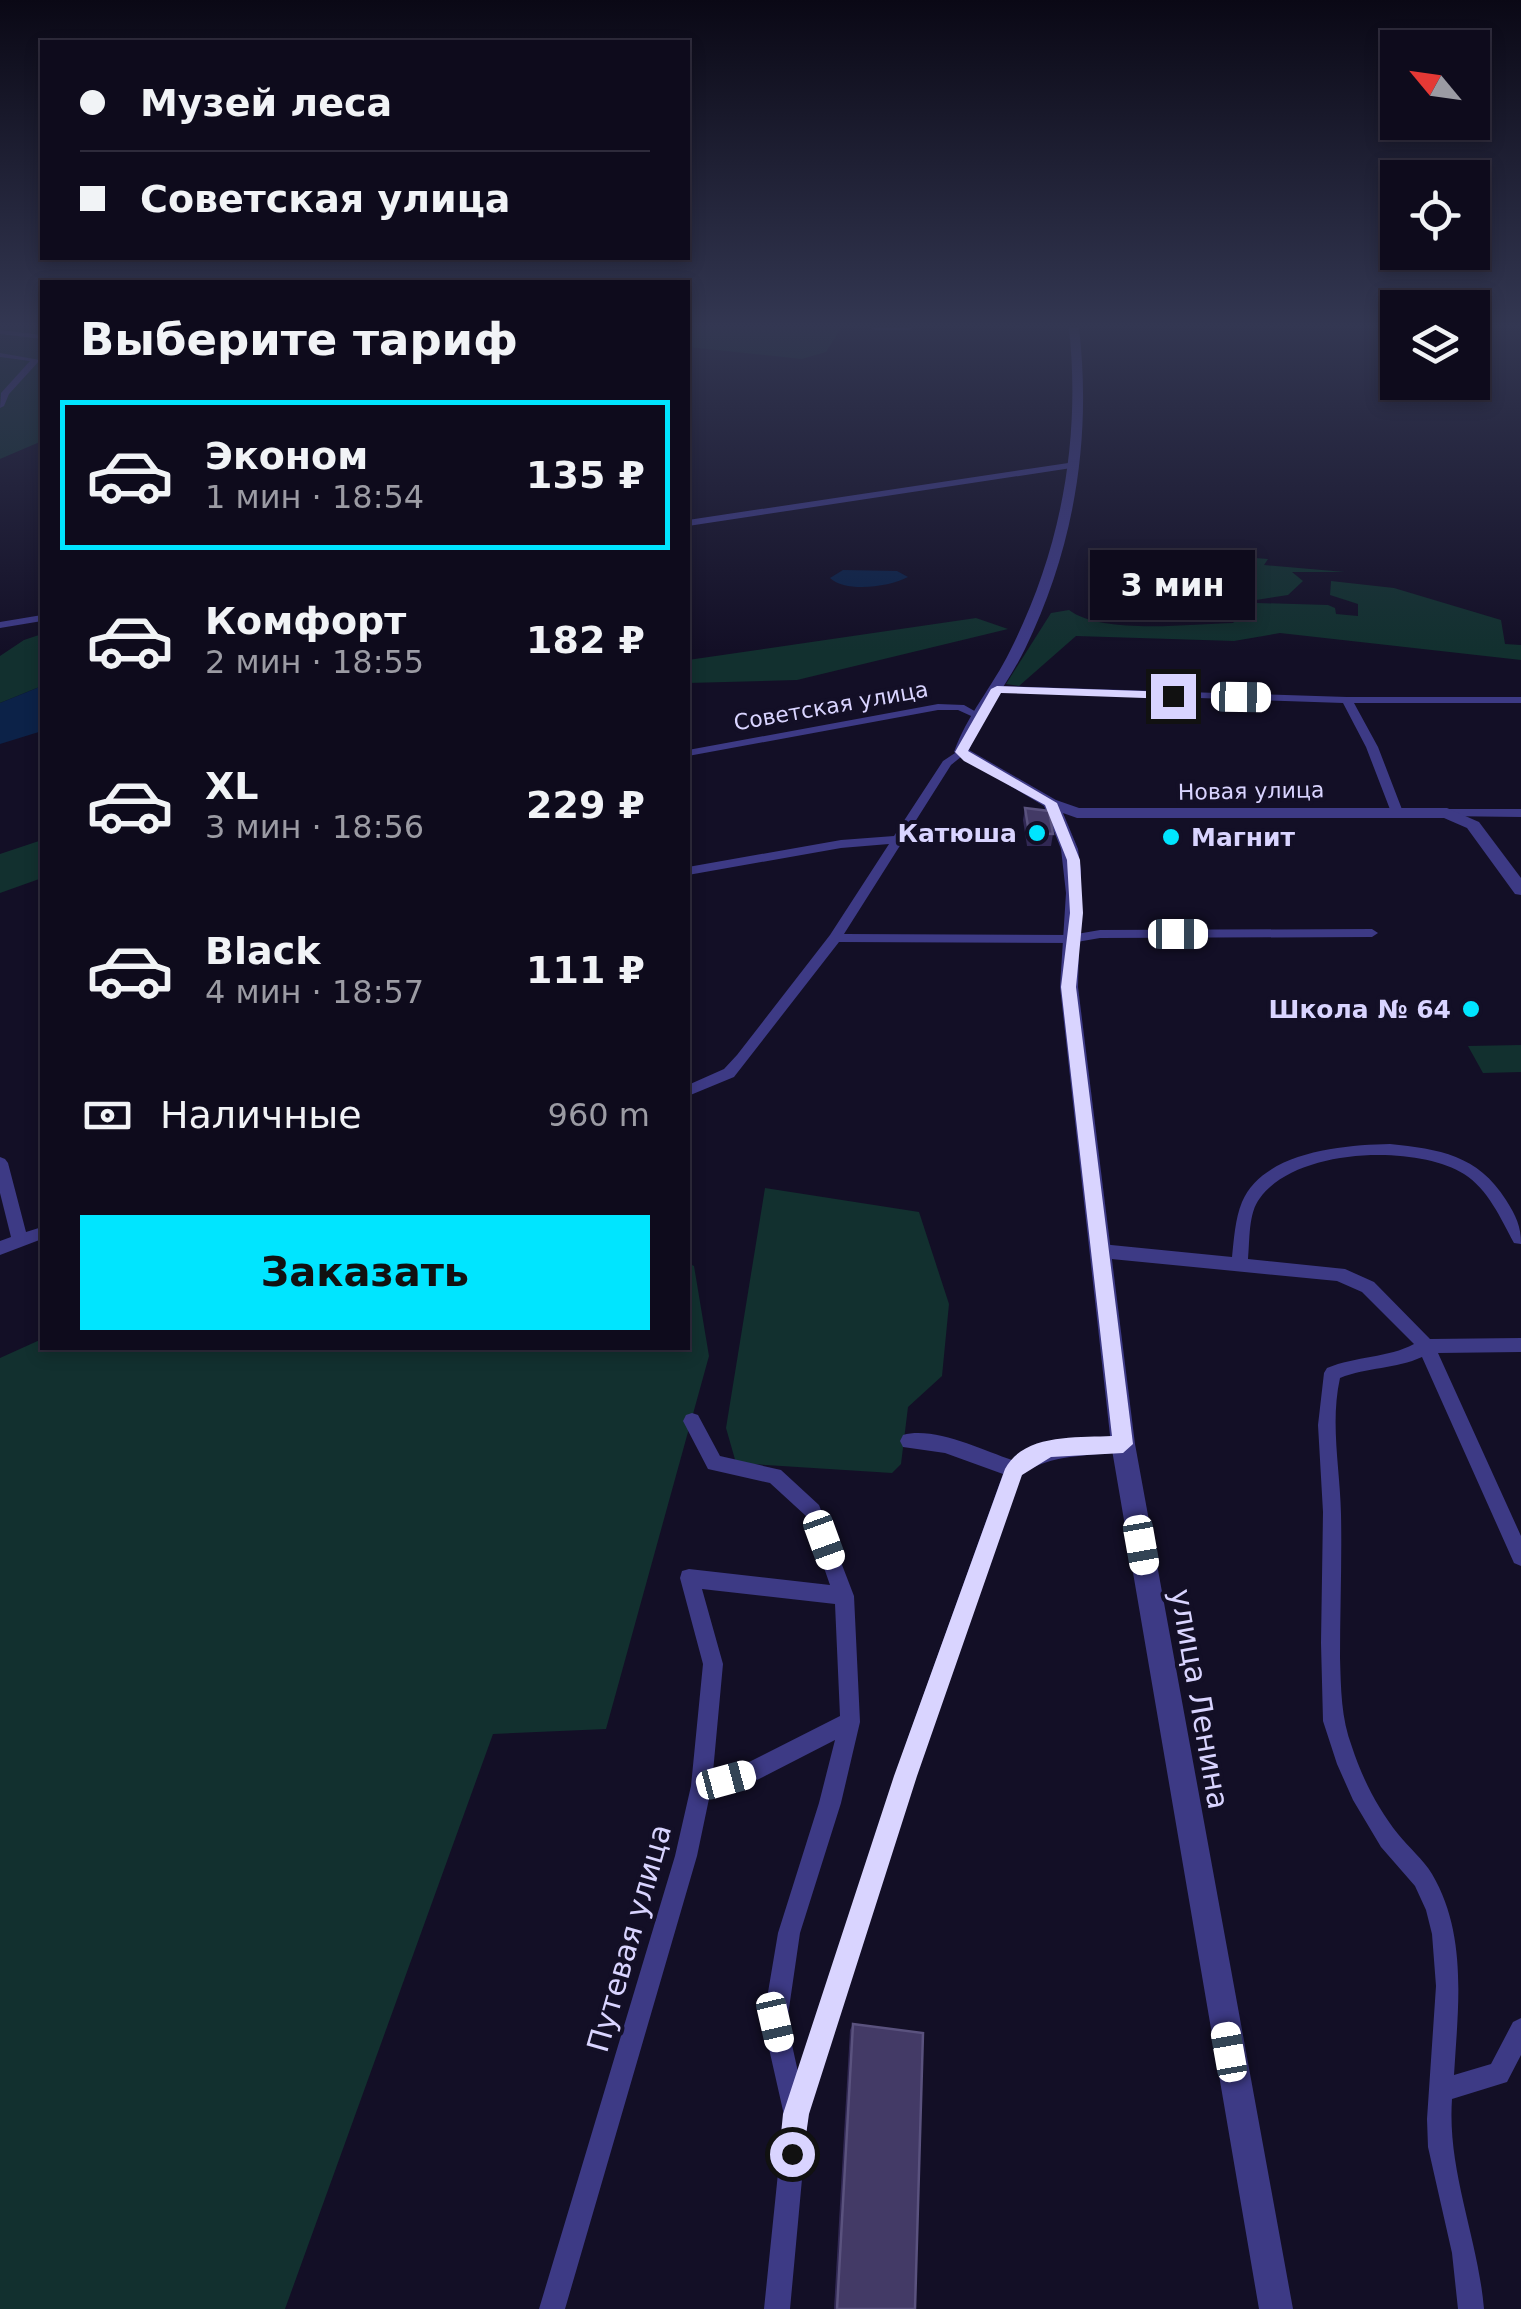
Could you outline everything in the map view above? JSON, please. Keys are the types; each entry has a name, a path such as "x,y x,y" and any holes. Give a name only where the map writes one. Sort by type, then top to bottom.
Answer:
{"street":[{"path":"690,1090 729,1072 742,1059 835,938 947,764 961,752 1036,610 1075,465 1078,436"},
{"path":"690,523 1075,465"},
{"path":"0,625 40,618"},
{"path":"997,689 1347,700 1521,700"},
{"path":"1347,700 1372,748 1396,812"},
{"name":"Советская улица","path":"690,753 938,706 960,707 980,716"},
{"name":"Новая улица","path":"961,752 1050,803 1077,813 1125,816 1446,813"},
{"name":"улица Ленина","path":"1050,803 1069,843 1076,913 1068,987 1123,1444 1276,2309"},
{"path":"1446,813 1521,813"},
{"path":"1446,813 1473,825 1521,890"},
{"path":"1069,843 1090,822 1125,816"},
{"path":"690,871 855,842 897,840"},
{"path":"835,938 1072,939 1100,934 1372,933"},
{"path":"1239,1262 1252,1197 1265,1182 1331,1154 1374,1149 1430,1155 1470,1169 1498,1200 1520,1238"},
{"path":"0,1163 20,1240"},
{"path":"0,1248 40,1234"},
{"path":"1101,1251 1239,1262 1354,1279 1399,1316 1426,1346 1521,1558"},
{"path":"1471,2309 1469,2279 1438,2146 1447,1950 1436,1903 1424,1880 1376,1820 1340,1747 1333,1722 1332,1508 1324,1424 1333,1373 1349,1365 1406,1360 1426,1346 1521,1345"},
{"path":"692,1421 714,1464 775,1476 814,1511 844,1596 850,1722 830,1803 789,1933 775,2022 796,2114"},
{"path":"909,1441 945,1446 1014,1469"},
{"path":"777,2309 796,2114 918,1738 1014,1469 1032,1455 1051,1448 1123,1444"},
{"name":"Путевая улица","path":"552,2309 686,1856 701,1786 712,1664 689,1578 844,1596"},
{"path":"701,1786 750,1773 850,1722"},
{"path":"1441,2090 1499,2074 1521,2030"}],"green space":[{"path":"0,436 40,436 40,442 0,459"},
{"path":"1243,557 1268,559 1264,565 1345,572 1292,572 1303,581 1288,595 1256,600 1257,603 1328,605 1335,608 1336,614 1358,616 1358,604 1330,595 1331,581 1394,588 1501,620 1505,644 1521,645 1521,660 1280,633 1234,641 1076,636 1019,686 1006,684 1051,613 1069,610 1084,618 1124,625 1233,623 1242,615 1190,588 1217,586 1217,566"},
{"path":"976,618 1008,629 797,680 690,683 690,660"},
{"path":"40,635 40,687 0,703 0,656"},
{"path":"40,841 40,879 0,893 0,854"},
{"path":"1521,1045 1521,1072 1483,1073 1468,1046"},
{"path":"765,1188 919,1212 949,1304 942,1376 908,1407 901,1464 892,1473 736,1463 726,1428"},
{"path":"690,1264 694,1266 709,1356 606,1729 493,1734 285,2309 0,2309 0,1358 40,1340 40,1350 690,1350"}],"water":[{"path":"843,570 897,571 908,577 879,586 846,586 830,578"},
{"path":"40,687 40,732 0,744 0,703"}],"building":[{"path":"1025,808 1049,811 1053,834 1029,833"},
{"path":"853,2024 923,2033 915,2309 837,2309"}],"place":[{"name":"Катюша","path":"1037,833"},
{"name":"Магнит","path":"1171,837"},
{"name":"Школа № 64","path":"1471,1009"}],"route":[{"path":"792,2154 796,2114 918,1738 1006,1486 1014,1469 1032,1455 1051,1448 1123,1444 1068,987 1076,913 1074,860 1050,803 969,759 961,752 962,746 997,689 1173,696"}]}
